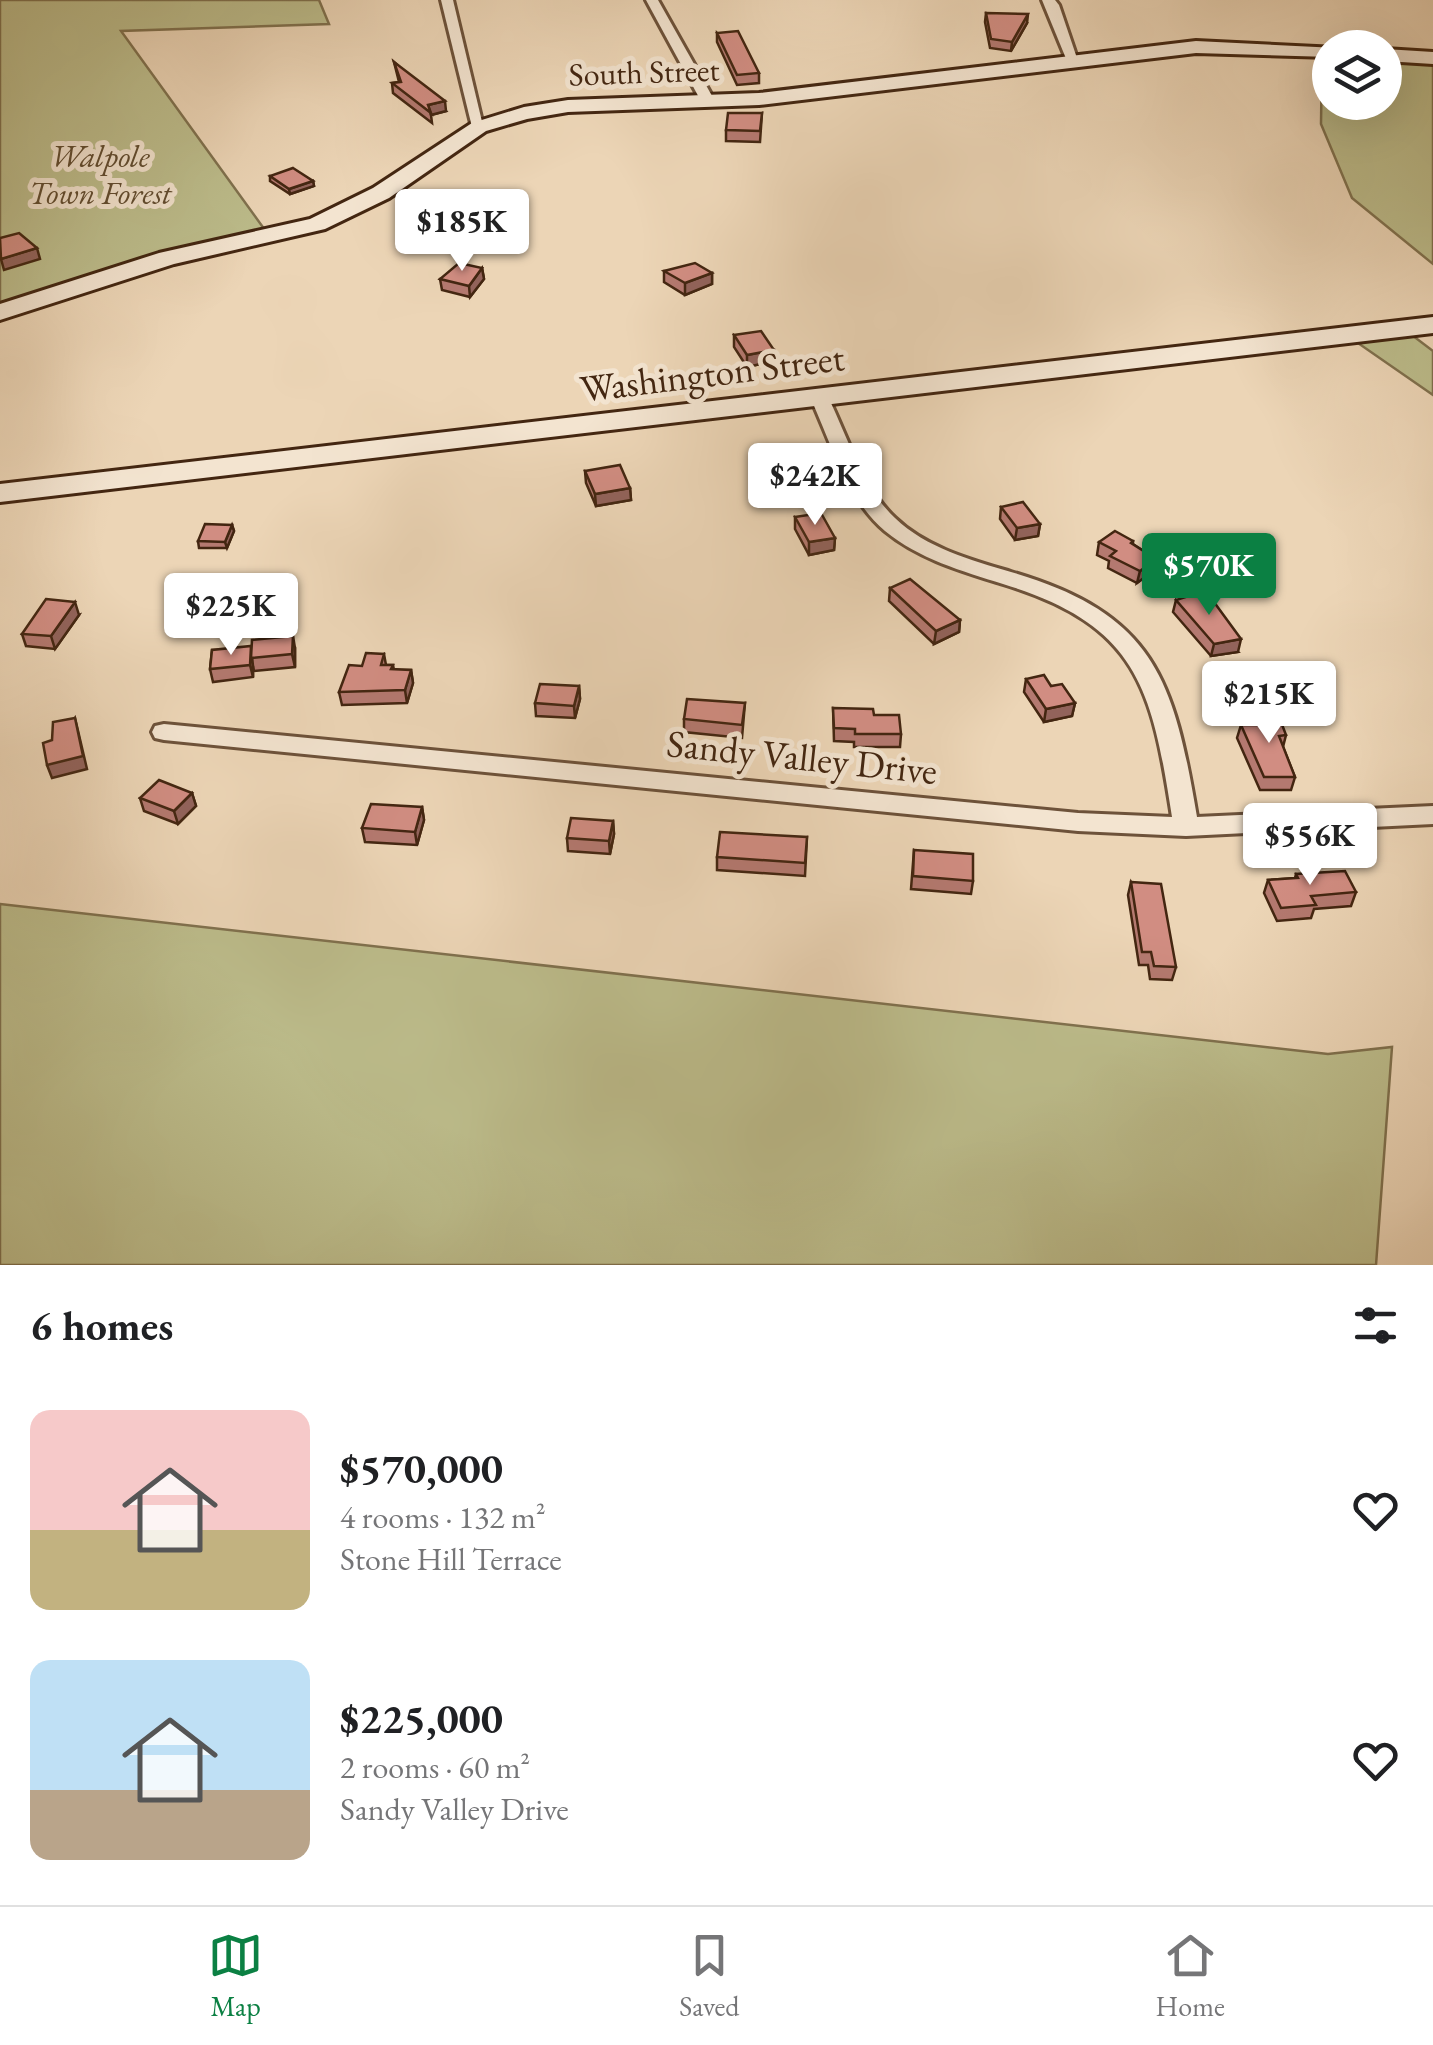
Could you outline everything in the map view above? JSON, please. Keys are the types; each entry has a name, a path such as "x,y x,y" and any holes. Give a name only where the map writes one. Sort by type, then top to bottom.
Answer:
{"street":[{"path":"448,0 479,127"},
{"path":"652,0 708,103"},
{"path":"1048,0 1058,15 1074,61"},
{"name":"South Street","path":"0,312 155,262 317,224 394,185 479,127 524,112 568,106 708,103 1214,46 1312,49"},
{"path":"1402,56 1433,58"},
{"name":"Washington Street","path":"0,493 1433,325"},
{"path":"820,399 870,500 886,522 936,554 1040,587 1096,612 1128,641 1147,668 1172,739 1186,827"},
{"name":"Sandy Valley Drive","path":"164,732 1024,818 1186,827 1433,815"}],"green space":[{"name":"Walpole Town Forest","path":"0,0 319,0 329,24 121,31 270,237 0,312"},
{"path":"1402,61 1433,64 1433,264 1352,198 1321,120 1402,120"},
{"path":"1400,326 1433,351 1433,395 1355,341"},
{"path":"0,904 1328,1054 1392,1047 1376,1265 0,1265"}],"building":[{"path":"986,13 1028,14 1012,42 991,39"},
{"path":"738,31 759,73 737,75 717,33"},
{"path":"394,62 445,101 428,105 431,113 392,83 401,82"},
{"path":"728,113 762,113 760,131 726,130"},
{"path":"293,168 313,181 289,189 270,176"},
{"path":"19,233 37,248 1,259 0,238"},
{"path":"459,263 482,268 469,286 440,279"},
{"path":"695,263 712,273 685,283 664,271"},
{"path":"761,331 774,350 747,355 734,335"},
{"path":"620,465 630,488 595,494 585,471"},
{"path":"1023,502 1040,524 1017,528 1001,507"},
{"path":"821,513 835,538 809,542 795,517"},
{"path":"205,524 232,525 225,542 198,541"},
{"path":"1115,531 1156,559 1140,571 1110,556 1116,551 1099,542"},
{"path":"910,579 960,620 936,631 890,588"},
{"path":"1201,592 1211,598 1241,639 1214,644 1176,600"},
{"path":"46,599 75,602 51,636 22,634"},
{"path":"293,636 292,654 251,658 252,640"},
{"path":"251,646 250,665 210,669 212,650"},
{"path":"366,653 384,654 381,665 393,665 391,669 411,670 405,690 339,692 349,665 362,666"},
{"path":"1044,675 1051,686 1062,684 1075,703 1046,709 1026,679"},
{"path":"540,684 579,686 574,706 535,703"},
{"path":"687,699 745,703 742,725 684,719"},
{"path":"833,708 873,709 874,715 899,715 901,734 855,734 855,729 834,728"},
{"path":"1278,714 1286,735 1279,736 1295,777 1264,777 1241,725 1258,725 1254,715"},
{"path":"75,718 83,756 47,765 43,743 52,740 53,722"},
{"path":"159,780 192,793 174,811 140,798"},
{"path":"371,804 422,807 415,832 362,828"},
{"path":"571,818 613,821 609,841 567,838"},
{"path":"720,832 807,837 805,863 717,857"},
{"path":"914,850 973,854 973,881 913,876"},
{"path":"1345,871 1356,892 1311,896 1316,905 1281,908 1268,880 1298,878 1296,874"},
{"path":"1131,882 1161,884 1176,967 1154,966 1151,952 1142,952"}]}
